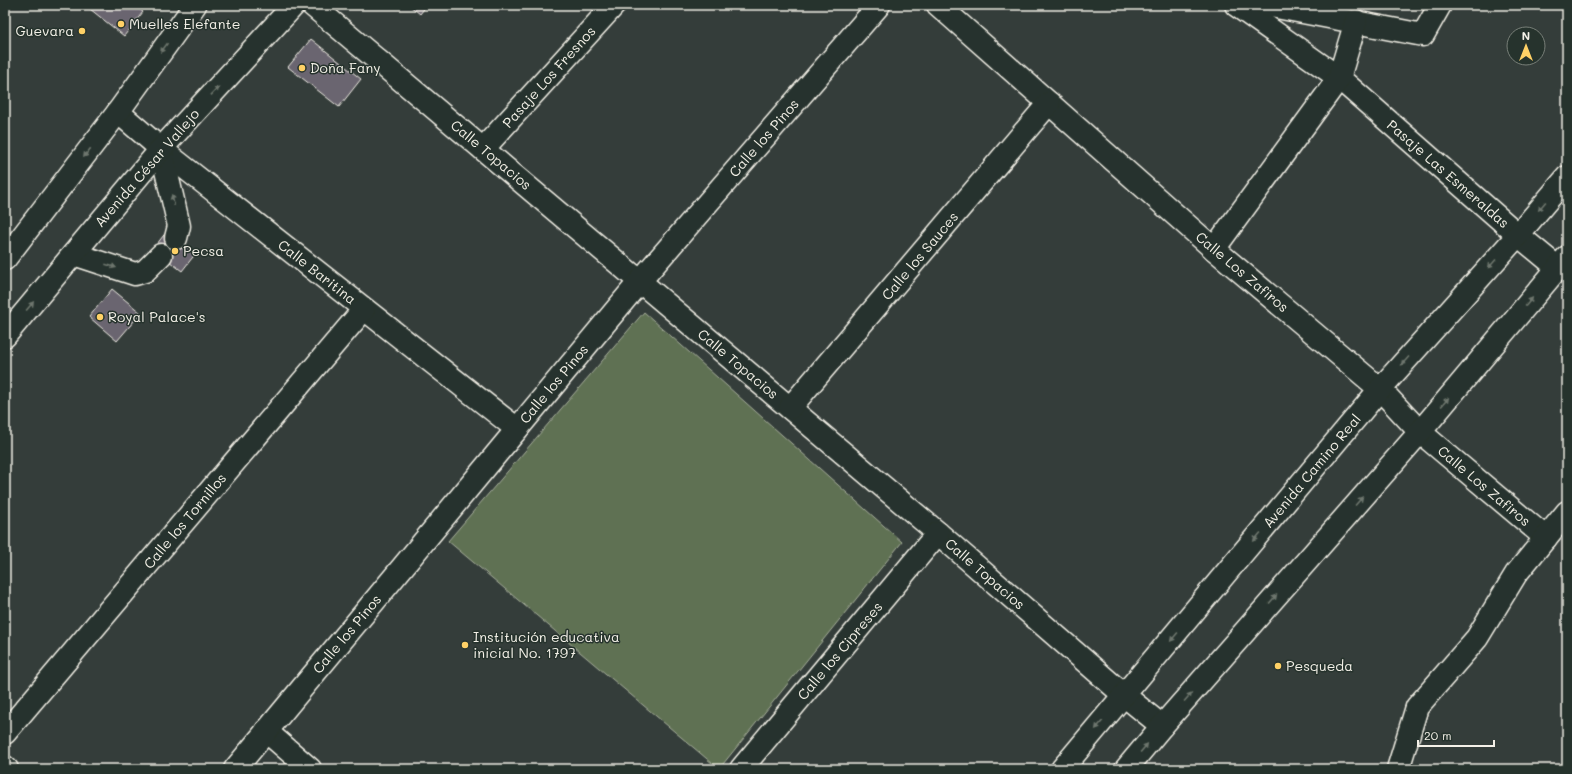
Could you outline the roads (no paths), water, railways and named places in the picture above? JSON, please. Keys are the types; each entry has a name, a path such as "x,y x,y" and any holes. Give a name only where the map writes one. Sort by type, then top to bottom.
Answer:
{"street":[{"path":"5,259 118,112 195,5"},
{"name":"Avenida César Vallejo","path":"5,336 161,149 294,5"},
{"name":"Calle Topacios","path":"312,5 938,533 1125,696 1162,726"},
{"name":"Pasaje Los Fresnos","path":"483,149 614,5"},
{"name":"Calle los Pinos","path":"235,769 640,281 879,5"},
{"name":"Calle Los Zafiros","path":"938,5 1214,250 1380,389 1420,432 1546,538"},
{"name":"Pasaje Las Esmeraldas","path":"1236,5 1339,78 1518,235 1562,262"},
{"path":"1266,5 1423,35 1440,5"},
{"path":"1214,250 1339,78 1356,21"},
{"name":"Calle los Sauces","path":"790,408 1049,103"},
{"name":"Calle Baritina","path":"118,112 161,149 517,429"},
{"path":"161,149 179,226 176,238"},
{"name":"Avenida Camino Real","path":"1062,769 1125,696 1380,389 1518,235 1567,176"},
{"path":"74,254 135,274 145,271 161,255"},
{"path":"1126,769 1420,432 1562,262"},
{"name":"Calle los Tornillos","path":"5,733 364,309"},
{"path":"1398,769 1417,707 1477,638 1516,574 1567,512"},
{"name":"Calle los Cipreses","path":"742,769 938,533"},
{"path":"266,731 310,769"}],"place":[{"name":"Muelles Elefante","path":"121,24"},
{"name":"Guevara","path":"82,31"},
{"name":"Doña Fany","path":"302,68"},
{"name":"Pecsa","path":"175,251"},
{"name":"Royal Palace's","path":"100,317"},
{"name":"Institución educativa inicial No. 1797","path":"465,645"},
{"name":"Pesqueda","path":"1278,666"}]}
